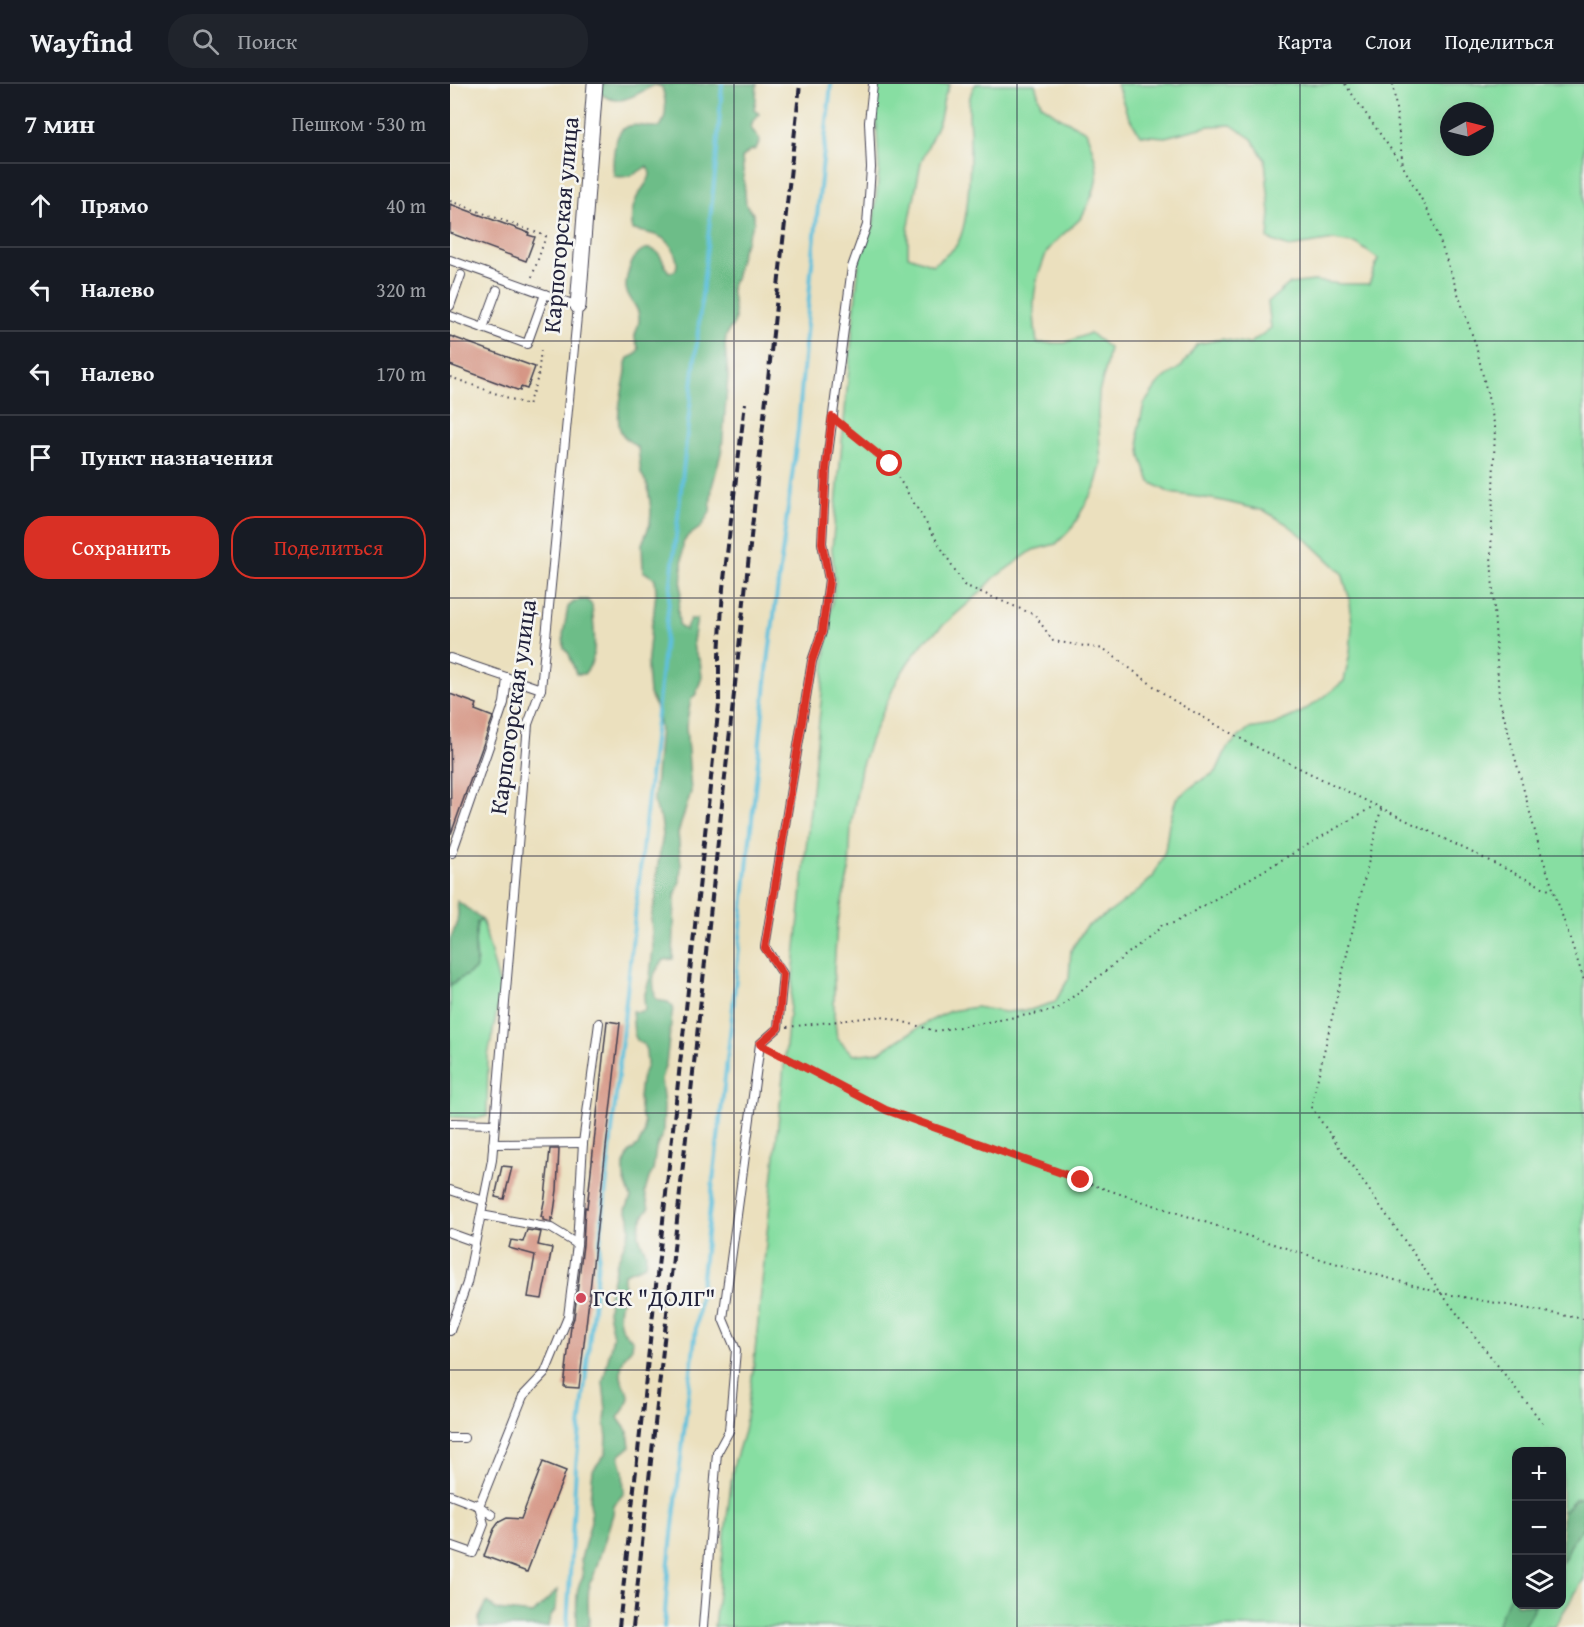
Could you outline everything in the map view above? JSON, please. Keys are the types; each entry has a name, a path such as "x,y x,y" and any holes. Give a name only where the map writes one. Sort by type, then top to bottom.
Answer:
{"street":[{"name":"Карпогорская улица","path":"578,306 595,84"}],"lane":[{"path":"703,1627 717,1453 729,1431 736,1350 723,1319 760,1044 778,1028 783,974 765,948 812,661 822,632 829,580 822,543 826,469 852,267 867,225 871,168 869,122 873,84"},
{"path":"450,260 578,306"},
{"path":"450,306 461,275"},
{"path":"483,328 497,290"},
{"path":"450,316 527,344 544,294"},
{"name":"Карпогорская улица","path":"450,1331 467,1283 492,1160 528,724 541,690 578,306"},
{"path":"450,658 541,690"},
{"path":"450,852 453,853 504,704 507,679"},
{"path":"450,1545 474,1553 484,1524 479,1506 523,1396 545,1372 568,1317 578,1244 583,1143 599,1023"},
{"path":"450,1124 495,1124"},
{"path":"493,1144 583,1143"},
{"path":"450,1190 484,1201"},
{"path":"481,1215 551,1228 578,1244"},
{"path":"450,1233 475,1242"},
{"path":"450,1438 464,1438"},
{"path":"450,1495 479,1506 492,1515"}],"path":[{"path":"1345,84 1404,168 1432,218 1476,346 1495,427 1491,555 1498,698 1540,850 1584,980"},
{"path":"1393,84 1404,168"},
{"path":"450,201 546,236 528,288"},
{"path":"450,377 528,405 538,377 541,349 527,344"},
{"path":"832,417 890,464 964,585 1035,615 1053,641 1104,649 1171,699 1250,744 1554,892"},
{"path":"778,1028 882,1016 936,1031 1056,1010 1162,925 1174,923 1375,805"},
{"path":"1381,808 1311,1107 1441,1293 1545,1426"},
{"path":"760,1044 886,1110 1232,1231 1441,1293 1584,1319"}],"green space":[{"path":"596,84 757,84 754,109 759,114 753,120 751,128 760,140 756,149 749,151 742,158 746,205 754,215 754,223 742,250 731,286 735,317 734,324 726,337 728,376 722,449 712,487 710,512 701,527 687,537 683,543 679,625 685,630 690,619 697,619 693,641 694,650 700,661 702,677 696,694 691,699 686,726 691,792 678,833 681,865 680,881 675,896 673,959 664,960 656,970 654,978 655,998 668,1002 673,1007 666,1063 661,1079 664,1105 663,1133 656,1148 653,1171 645,1192 649,1208 639,1228 640,1240 646,1254 645,1265 624,1274 619,1312 621,1326 633,1340 632,1348 623,1360 621,1369 629,1399 618,1418 628,1432 630,1447 619,1456 623,1470 624,1493 614,1505 593,1578 589,1584 589,1627 577,1627 577,1594 583,1577 581,1559 591,1521 590,1499 593,1470 606,1453 606,1410 603,1382 613,1336 608,1312 609,1296 616,1265 630,1230 626,1209 631,1198 624,1178 624,1165 629,1153 638,1145 644,1134 639,1098 641,1080 647,1065 646,1050 634,1034 632,1011 645,1010 644,997 650,977 653,948 651,918 656,898 657,870 663,835 661,819 654,800 660,728 655,705 649,694 647,668 656,592 655,579 643,571 642,544 650,524 651,511 648,486 641,473 638,448 626,439 619,425 626,363 628,358 635,355 639,349 635,337 639,322 638,313 627,292 626,282 630,266 638,253 644,250 650,249 657,252 669,272 675,271 677,264 673,249 665,239 633,230 633,208 650,175 647,166 628,176 614,176 613,171 614,149 622,130 634,125 660,127 666,108 662,87 655,85 618,100 602,95"},
{"path":"876,84 950,84 944,98 940,119 921,162 908,230 908,256 933,265 955,247 963,227 969,181 969,104 972,90 976,84 1035,84 1041,104 1086,131 1095,158 1097,175 1085,211 1047,252 1038,275 1034,303 1037,343 1065,343 1090,333 1109,348 1099,392 1101,465 1095,487 1072,528 1056,544 1033,550 994,578 924,642 897,680 870,741 861,768 851,825 849,871 837,924 834,970 834,1015 837,1038 853,1055 879,1052 950,1011 976,1007 1004,1012 1030,1010 1055,1002 1069,978 1071,950 1086,927 1133,895 1153,877 1165,851 1176,799 1216,772 1227,748 1248,729 1273,725 1300,713 1344,681 1350,653 1352,626 1350,600 1342,573 1306,539 1265,511 1218,500 1170,493 1150,482 1141,457 1138,431 1144,404 1160,381 1182,366 1197,344 1222,339 1249,344 1271,328 1268,302 1289,284 1314,281 1369,284 1378,259 1357,244 1334,240 1289,247 1268,239 1270,213 1265,160 1252,139 1231,125 1209,126 1165,137 1140,135 1127,114 1117,84 1584,84 1584,1579 1566,1608 1566,1447 1512,1447 1512,1609 1565,1609 1554,1627 714,1627 733,1467 744,1431 753,1371 835,581 832,549 860,251 873,228 879,170"},
{"path":"580,600 587,600 592,605 594,648 589,668 584,674 576,674 569,654 564,648 563,635 568,607"},
{"path":"457,901 482,919 477,922 476,968 450,986 450,940 457,922"},
{"path":"482,919 501,991 488,1056 487,1116 480,1118 450,1117 450,986 472,972 477,961 475,942 477,922"},
{"path":"1584,1497 1584,1526 1573,1540 1566,1556 1566,1509 1575,1499"},
{"path":"558,1589 555,1611 550,1617 548,1627 479,1627 479,1618 487,1602 496,1610 533,1614"},
{"path":"1512,1591 1512,1609 1534,1609 1523,1627 1496,1627"}],"building":[{"path":"450,204 535,237 526,261 450,233"},
{"path":"450,336 535,367 527,389 521,387 520,391 450,365"},
{"path":"450,694 477,704 475,710 493,717 451,834"},
{"path":"607,1021 620,1023 579,1388 564,1387 583,1245 585,1207 587,1208"},
{"path":"550,1149 559,1149 557,1190 551,1222 541,1217"},
{"path":"502,1166 512,1167 504,1199 495,1197"},
{"path":"527,1230 541,1232 538,1245 552,1248 542,1299 528,1297 535,1255 509,1248 511,1240 523,1242"},
{"path":"543,1462 566,1471 527,1572 484,1556 499,1522 507,1518 521,1519"}],"waterway":[{"path":"567,1627 576,1466 716,164 722,84"},
{"path":"664,1627 669,1561 731,1026 768,662 798,430 811,273 831,84"}],"railway":[{"path":"633,1627 800,84"},
{"path":"619,1627 719,704 723,588 745,403"}],"place":[{"name":"ГСК \"ДОЛГ\"","path":"581,1298"}],"route":[{"path":"890,464 832,417 826,469 822,543 829,580 822,632 812,661 765,948 783,974 778,1028 760,1044 886,1110 1081,1180"}]}
